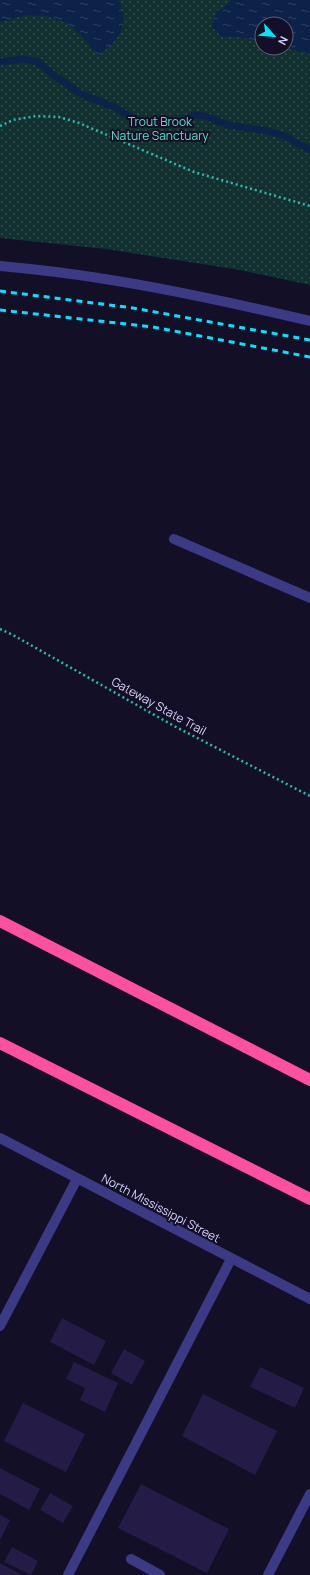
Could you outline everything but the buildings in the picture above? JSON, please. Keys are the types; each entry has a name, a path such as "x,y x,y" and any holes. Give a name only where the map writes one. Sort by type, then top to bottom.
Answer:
{"highway":[{"path":"0,921 310,1080"},
{"path":"0,1043 310,1199"}],"street":[{"path":"0,266 170,290 310,321"},
{"path":"174,540 310,598"},
{"name":"North Mississippi Street","path":"0,1138 310,1299"},
{"path":"0,1326 77,1179"},
{"path":"68,1575 231,1259"},
{"path":"268,1575 310,1494"},
{"path":"131,1559 160,1575"}],"path":[{"path":"0,126 13,120 36,116 59,117 79,123 194,172 310,206"},
{"name":"Gateway State Trail","path":"0,629 174,726 310,796"}],"green space":[{"name":"Trout Brook Nature Sanctuary","path":"0,0 310,0 310,285 240,270 106,249 0,238"}],"water":[{"path":"0,0 119,0 122,10 123,26 112,44 98,56 82,36 66,23 46,16 27,15 0,22"},
{"path":"231,0 310,0 310,54 294,50 294,16 254,16 254,40 239,37 222,37 212,27 216,12 228,4"}],"waterway":[{"path":"0,62 23,59 38,62 52,74 81,94 114,107 137,121 167,124 181,121 195,115 205,116 228,125 268,131 284,136 310,150"}],"railway":[{"path":"0,291 133,308 310,340"},
{"path":"0,310 153,327 310,357"}]}
